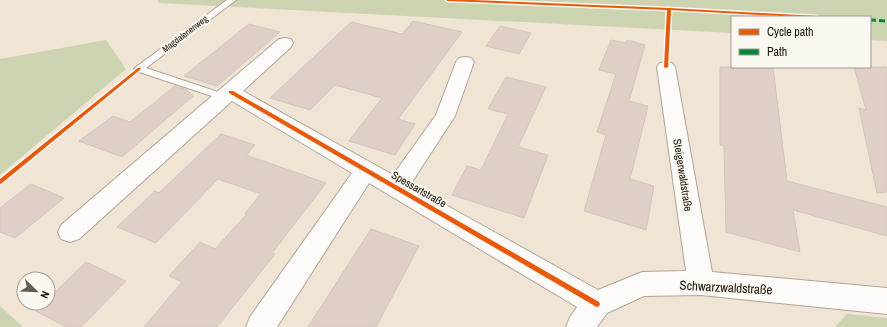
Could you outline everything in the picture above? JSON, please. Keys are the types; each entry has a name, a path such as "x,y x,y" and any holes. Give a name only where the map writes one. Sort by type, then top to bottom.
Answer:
{"street":[{"path":"70,232 285,43"},
{"name":"Spessartstraße","path":"396,188 445,116 465,62"},
{"name":"Steigerwaldstraße","path":"666,67 701,283"},
{"name":"Spessartstraße","path":"227,95 366,170 597,304"},
{"path":"260,327 366,170"},
{"name":"Schwarzwaldstraße","path":"580,327 597,304 642,284 701,283 887,301"}],"lane":[{"name":"Magdalenenweg","path":"139,69 232,0"},
{"name":"Spessartstraße","path":"139,69 227,95"}],"green space":[{"path":"157,0 887,0 887,41 871,40 871,16 731,16 731,33 159,3"},
{"path":"106,40 126,69 0,175 0,59"},
{"path":"0,306 23,327 0,327"},
{"path":"847,314 887,318 887,327 835,327"}],"building":[{"path":"413,21 462,32 398,119 415,124 395,155 349,141 382,98 335,85 310,110 270,98 351,22 402,34"},
{"path":"249,24 280,32 217,86 184,76"},
{"path":"500,26 531,33 519,54 486,46"},
{"path":"611,40 626,43 627,40 645,45 629,101 648,106 630,179 654,186 646,230 584,211 606,135 597,132 616,74 599,70"},
{"path":"720,67 773,68 787,181 887,207 887,236 793,210 800,252 726,232 724,146 720,145"},
{"path":"887,67 887,192 877,193 859,108 866,110 854,68"},
{"path":"506,77 546,87 518,147 548,155 524,218 452,195 467,166 481,170 508,114 488,109"},
{"path":"175,86 187,90 193,96 122,157 79,141 113,116 130,122"},
{"path":"221,134 255,145 246,155 326,183 272,253 275,254 217,327 144,327 182,282 169,276 200,242 215,249 247,214 245,213 261,194 218,179 156,243 117,227 155,191 159,193"},
{"path":"31,184 64,198 15,238 0,232 0,208"},
{"path":"371,229 419,246 376,327 308,327"},
{"path":"86,262 126,281 81,327 66,327 36,311 56,311 56,291"}],"marked path":[{"path":"871,20 887,21"}],"cycle path":[{"path":"448,0 798,16"},
{"path":"666,67 669,9"},
{"path":"0,182 139,69"},
{"path":"231,92 597,304"}]}
